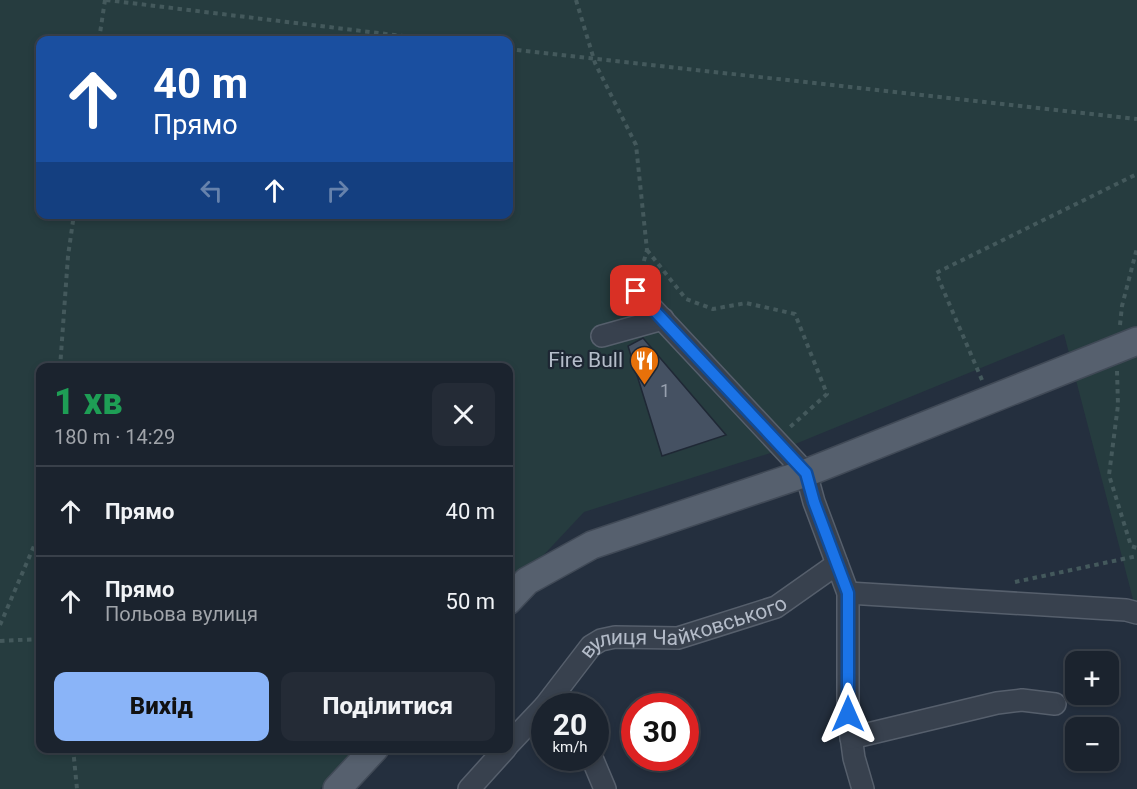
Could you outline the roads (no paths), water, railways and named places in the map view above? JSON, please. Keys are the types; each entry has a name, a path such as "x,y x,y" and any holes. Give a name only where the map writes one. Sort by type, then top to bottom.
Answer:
{"main road":[{"path":"513,595 526,581 592,545 806,473 1128,345"},
{"path":"337,789 370,753"}],"street":[{"path":"636,291 806,473 814,502 848,593 848,714 854,758 863,789"},
{"path":"602,336 663,319"},
{"name":"вулиця Чайковського","path":"556,693 591,646 601,640 615,637 678,638 776,607 837,564"},
{"path":"848,593 1126,610 1137,613"},
{"path":"851,738 997,703 1022,700 1055,704"},
{"name":"вулиця Чайковського","path":"513,741 531,722"},
{"name":"вулиця Чайковського","path":"469,789 502,753"},
{"path":"597,771 605,789"}],"place":[{"name":"Fire Bull","path":"644,386"}]}
